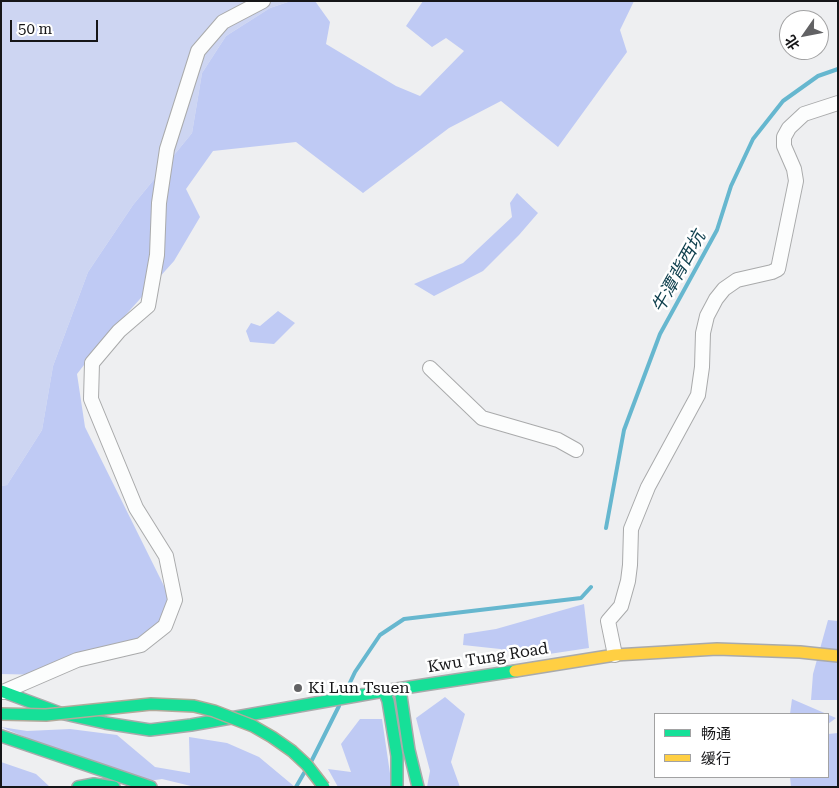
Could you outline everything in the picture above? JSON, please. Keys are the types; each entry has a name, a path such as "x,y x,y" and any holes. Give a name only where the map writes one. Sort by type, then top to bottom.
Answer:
{"main road":[{"name":"Kwu Tung Road","path":"2,692 60,713 150,730 191,725 384,691 615,655 717,649 838,656"},
{"path":"400,689 409,750 418,787"},
{"path":"384,691 388,701 397,756 397,787"},
{"path":"1,714 46,715 152,704 194,706 214,711 253,726 272,737 292,751 307,765 324,787"},
{"path":"1,736 151,787"},
{"path":"80,782 112,786"}],"street":[{"path":"2,692 77,660 141,645 165,626 175,600 166,556 136,508 91,399 92,363 119,330 148,306 157,255 158,203 167,149 198,51 223,22 263,1"},
{"path":"615,655 608,621 621,606 628,581 631,528 648,487 698,395 702,367 703,333 707,316 716,299 737,280 778,269 796,181 794,169 784,146 784,137 789,128 804,114 838,103"},
{"path":"430,368 482,418 558,440 576,450"}],"shaded area":[{"path":"1,1 291,1 270,8 226,36 202,73 192,133 133,205 88,272 53,366 42,430 7,485 1,486"},
{"path":"291,1 315,1 330,22 326,44 396,86 420,96 464,51 446,38 432,47 406,26 423,1 634,1 620,30 627,52 558,147 501,101 449,128 363,193 296,142 213,151 186,189 200,217 174,261 105,338 77,374 85,427 167,592 169,621 115,655 47,675 1,674 1,486 7,485 42,430 53,366 88,272 133,205 192,133 202,73 226,36 270,8"},
{"path":"517,193 538,213 483,271 434,296 414,284 463,263 512,217 510,203"},
{"path":"278,311 295,323 274,344 250,342 246,331 251,323 260,326"},
{"path":"584,604 589,648 529,657 500,649 463,645 464,634 496,629"},
{"path":"828,620 838,621 838,700 811,700 813,674"},
{"path":"445,697 465,714 451,762 460,787 427,787 430,771 416,718"},
{"path":"792,699 825,713 790,713"},
{"path":"829,715 836,718 829,723"},
{"path":"360,719 382,719 392,787 338,787 328,769 351,772 341,744"},
{"path":"1,727 27,731 70,729 117,735 155,767 190,773 189,737 227,743 259,757 295,787 195,787 162,779 135,783"},
{"path":"838,733 838,787 791,787 790,778 829,778 829,734"},
{"path":"1,762 36,774 50,787 1,787"}],"waterway":[{"name":"牛潭背西坑","path":"606,528 624,430 660,334 717,230 731,186 753,139 783,101 818,76 838,69"},
{"path":"346,691 355,672 380,635 404,619 581,598 591,587"},
{"path":"312,760 339,706"},
{"path":"296,787 304,773"}],"traffic: fast":[{"path":"1,691 60,713 150,730 191,725 384,691 515,671"},
{"path":"400,689 409,750 418,787"},
{"path":"384,691 388,701 397,756 397,787"},
{"path":"1,714 46,715 151,704 194,706 214,711 253,726 272,737 292,751 307,765 324,787"},
{"path":"1,736 151,787"},
{"path":"78,787 94,784 114,787"}],"traffic: slow":[{"path":"515,671 615,655 717,649 800,652 838,656"}],"place":[{"name":"Ki Lun Tsuen","path":"298,688"}]}
